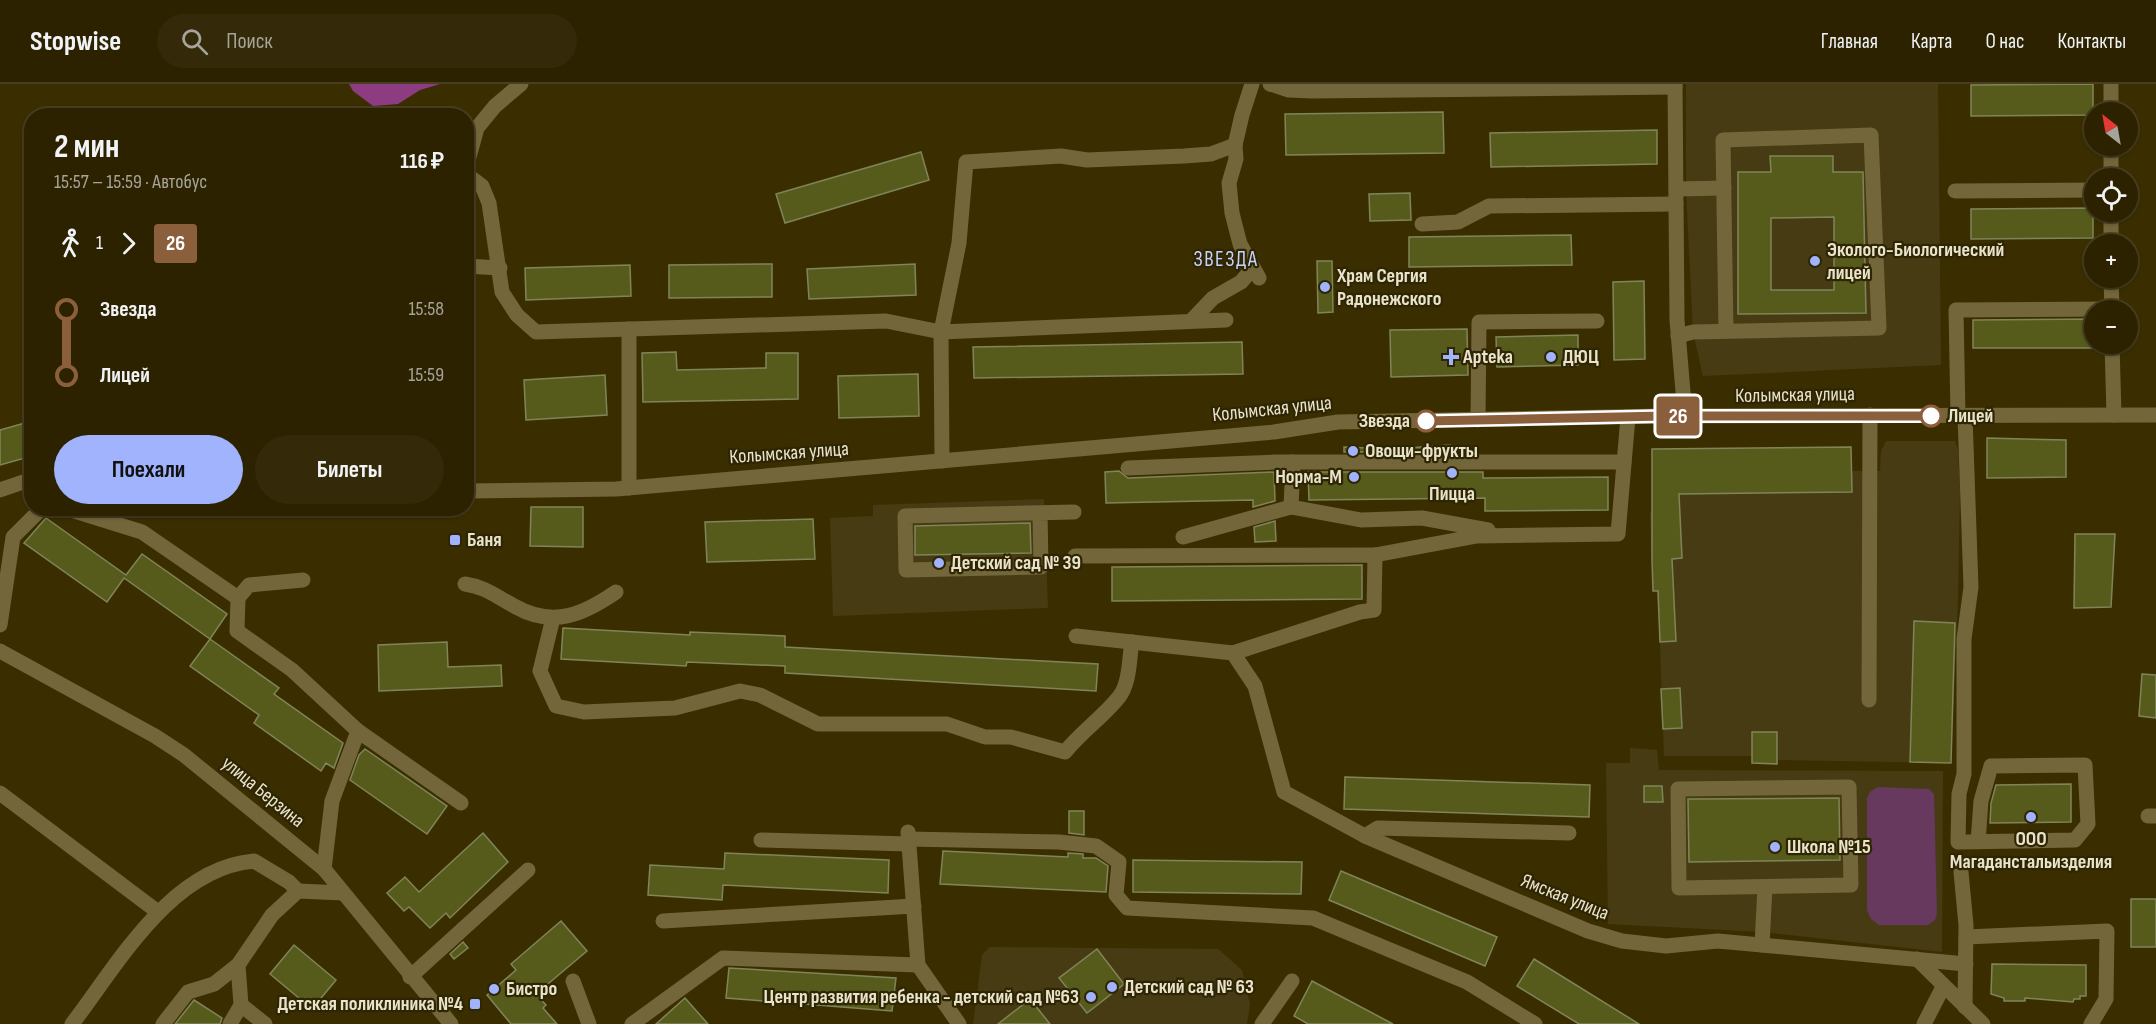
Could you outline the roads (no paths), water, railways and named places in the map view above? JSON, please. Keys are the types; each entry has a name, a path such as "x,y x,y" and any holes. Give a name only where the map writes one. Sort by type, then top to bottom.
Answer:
{"street":[{"path":"474,139 477,128 495,106 521,84"},
{"path":"1191,321 1213,298 1256,273 1240,244 1232,213 1229,183 1236,159 1235,145 1252,84"},
{"path":"1270,84 1289,90 1675,85 1678,336 1685,416"},
{"path":"2111,84 2111,102"},
{"path":"1678,336 1693,332 1726,332 1879,328 1871,135 1723,141 1726,332"},
{"path":"942,461 941,332 959,243 966,162 1061,156 1087,160 1184,156 1211,154 1235,145"},
{"path":"474,180 482,186 489,203 502,292 517,315 536,332 886,321 941,332 1226,320"},
{"path":"1422,224 1458,222 1489,206 1676,197 1724,188"},
{"path":"1955,191 2084,190"},
{"path":"474,266 500,268"},
{"path":"1978,842 1982,801 1991,766 2085,765 2088,824 2075,840 1978,842 1958,842 1959,794 1964,774 1964,639 1971,586 1956,310 2084,310"},
{"path":"1478,420 1479,322 1596,321"},
{"path":"629,329 627,454 629,488"},
{"path":"2112,354 2114,415"},
{"path":"1869,700 1870,415"},
{"name":"Колымская улица","path":"474,491 629,488 1274,432 1338,422 1685,416 2156,415"},
{"path":"1075,556 1375,555 1477,536 1618,534 1628,417"},
{"path":"1128,468 1293,462 1624,462"},
{"path":"1292,507 1293,462"},
{"path":"0,490 24,482"},
{"path":"1183,537 1292,507 1361,520 1422,518 1514,535"},
{"path":"1040,513 1041,567 906,570 905,516 1074,512"},
{"path":"0,625 13,537 34,516"},
{"path":"91,516 142,532 238,598"},
{"path":"1076,636 1233,653 1360,612 1374,610 1375,555"},
{"path":"303,580 249,585 238,598 237,631 292,670 358,731 461,803"},
{"path":"465,584 485,587 518,608 553,618 586,612 616,592"},
{"path":"553,618 540,671 556,706 584,712 675,708 740,691 760,695 818,724 946,724 985,737 1011,737 1065,752 1080,733 1120,697 1127,680 1132,642"},
{"name":"улица Берзина","path":"0,651 155,736 184,755 324,869 359,909 410,977 451,1024"},
{"name":"Ямская улица","path":"1233,653 1255,686 1284,792 1365,836 1588,931 1615,939 1666,946 1718,941 1966,964"},
{"path":"324,869 332,801 358,731"},
{"path":"1849,787 1851,885 1765,887 1679,888 1678,789 1849,787"},
{"path":"0,793 158,912"},
{"path":"1365,836 1378,828 1569,833"},
{"path":"909,838 918,965 959,1024"},
{"path":"760,840 909,838 1059,842 1096,846 1119,862 1116,895 1127,908 1313,918 1467,982 1533,1024"},
{"path":"72,1024 158,912 192,885 218,870 240,862 254,861 268,868 298,891 343,893"},
{"path":"410,977 528,870"},
{"path":"1961,872 1966,937 1965,1007"},
{"path":"1762,945 1765,887"},
{"path":"163,1024 188,992 213,984 238,965 272,915 298,891"},
{"path":"663,921 914,906"},
{"path":"1966,937 2107,931 2106,999 2091,1024"},
{"path":"632,1024 723,957 918,965"},
{"path":"1917,959 1983,1024"},
{"path":"230,1024 241,1005 238,965"},
{"path":"573,981 589,1024"},
{"path":"1262,1024 1292,981"},
{"path":"1924,1024 1943,987"},
{"path":"241,1005 265,1024"}],"place":[{"name":"Эколого-Биологический лицей","path":"1815,261"},
{"name":"Храм Сергия Радонежского","path":"1325,287"},
{"name":"Apteka","path":"1451,357"},
{"name":"ДЮЦ","path":"1551,357"},
{"name":"Лицей","path":"1931,416"},
{"name":"Звезда","path":"1426,421"},
{"name":"Овощи-фрукты","path":"1353,451"},
{"name":"Пицца","path":"1452,473"},
{"name":"Норма-М","path":"1354,477"},
{"name":"Баня","path":"455,540"},
{"name":"Детский сад № 39","path":"939,563"},
{"name":"ООО Магаданстальизделия","path":"2031,817"},
{"name":"Школа №15","path":"1775,847"},
{"name":"Детский сад № 63","path":"1112,987"},
{"name":"Бистро","path":"494,989"},
{"name":"Центр развития ребенка - детский сад №63","path":"1091,997"},
{"name":"Детская поликлиника №4","path":"475,1004"}],"district":[{"name":"ЗВЕЗДА","path":"1226,259"}]}
